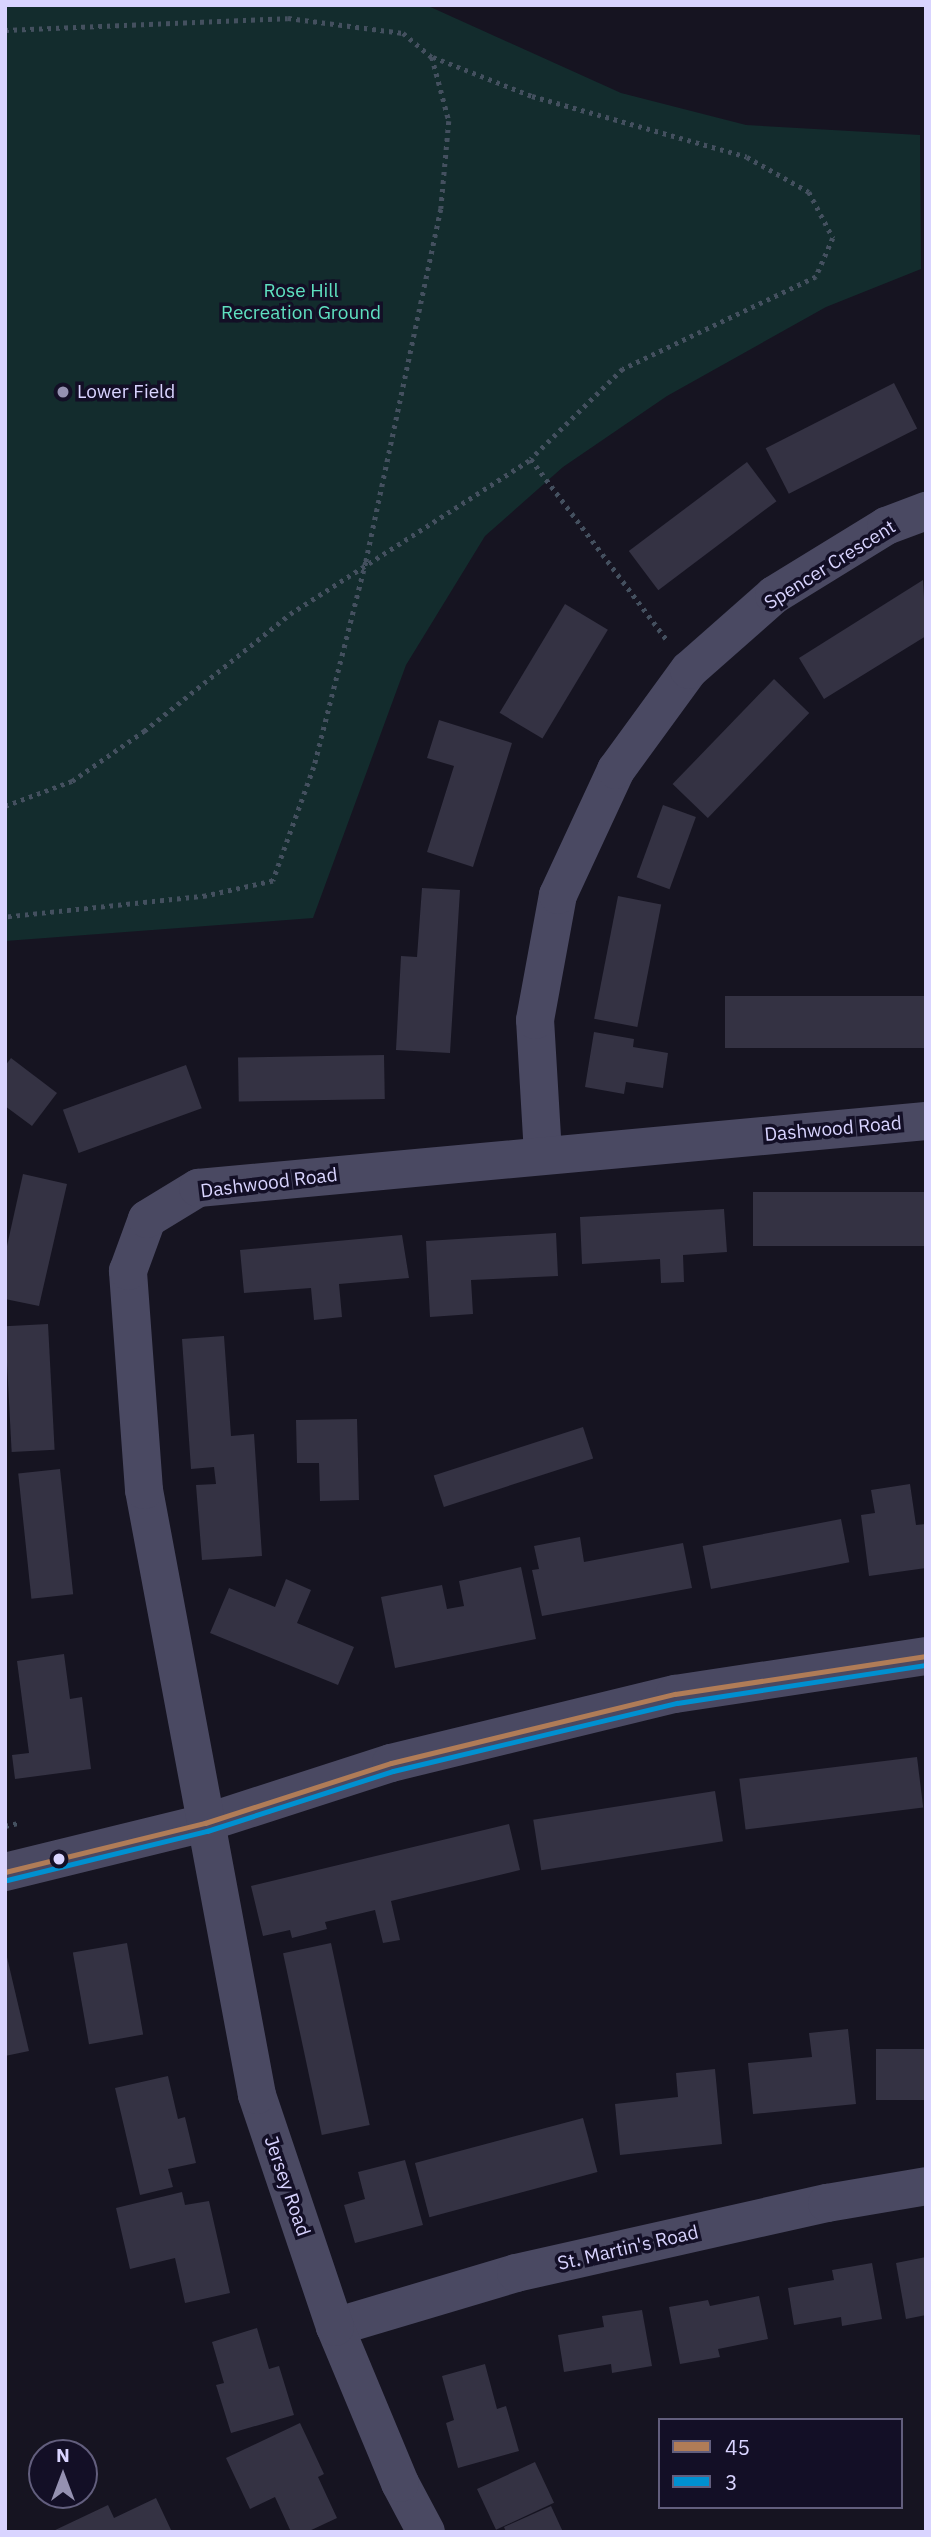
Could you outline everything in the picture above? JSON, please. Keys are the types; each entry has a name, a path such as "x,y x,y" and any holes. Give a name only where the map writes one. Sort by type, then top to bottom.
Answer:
{"street":[{"name":"Spencer Crescent","path":"543,1154 536,1020 558,895 616,770 689,670 774,595 886,526 926,511"},
{"name":"Dashwood Road","path":"205,1823 144,1490 128,1271 147,1219 198,1188 543,1154 926,1121"},
{"path":"5,1872 205,1823 391,1763 675,1695 926,1656"},
{"name":"Jersey Road","path":"205,1823 257,2095 335,2327 400,2483 426,2532"},
{"name":"St. Martin's Road","path":"335,2327 516,2273 827,2203 926,2186"}],"path":[{"path":"5,30 288,18 403,33 432,57 532,96 747,157 809,192 833,238 816,277 623,369 531,459 366,562 290,614 144,731 72,782 5,806"},
{"path":"5,917 205,896 273,881 314,767 366,562 441,209 449,121 432,57"},
{"path":"531,459 689,670"}],"green space":[{"name":"Rose Hill Recreation Ground","path":"5,5 426,5 621,93 746,125 920,135 921,269 826,307 667,396 563,467 485,536 406,665 313,918 5,941"}],"building":[{"path":"894,383 917,428 789,494 766,448"},
{"path":"747,462 776,501 658,590 629,551"},
{"path":"923,580 926,636 824,699 799,658"},
{"path":"565,604 608,630 542,739 500,713"},
{"path":"774,679 809,713 708,818 673,784"},
{"path":"439,720 512,743 473,867 427,852 454,766 427,758"},
{"path":"663,805 696,817 670,889 637,877"},
{"path":"422,888 460,890 450,1053 396,1050 401,956 417,957"},
{"path":"618,896 661,904 637,1027 594,1019"},
{"path":"725,996 926,996 926,1048 725,1048"},
{"path":"594,1032 634,1039 633,1047 668,1053 663,1088 626,1082 624,1094 585,1087"},
{"path":"384,1055 385,1099 239,1102 238,1058"},
{"path":"11,1058 57,1093 32,1126 5,1106 5,1066"},
{"path":"186,1065 202,1108 79,1153 63,1110"},
{"path":"23,1174 67,1184 39,1306 5,1299 5,1255"},
{"path":"753,1192 926,1192 926,1246 753,1246"},
{"path":"724,1209 727,1252 683,1255 684,1282 661,1283 660,1259 582,1264 580,1217"},
{"path":"556,1233 558,1276 471,1280 473,1314 430,1317 426,1241"},
{"path":"402,1235 409,1278 339,1284 342,1317 314,1320 311,1288 244,1293 240,1250"},
{"path":"48,1324 55,1450 12,1452 5,1326"},
{"path":"224,1336 231,1436 254,1434 262,1556 202,1560 196,1485 216,1484 214,1467 191,1469 182,1339"},
{"path":"357,1419 359,1500 320,1501 319,1463 297,1463 296,1420"},
{"path":"583,1427 593,1458 444,1507 434,1476"},
{"path":"60,1469 73,1594 31,1599 18,1473"},
{"path":"910,1484 916,1525 926,1524 926,1568 869,1576 861,1515 875,1513 871,1490"},
{"path":"841,1519 849,1562 711,1589 703,1546"},
{"path":"580,1537 584,1562 683,1543 692,1588 542,1616 532,1570 539,1569 534,1546"},
{"path":"521,1567 536,1639 395,1668 381,1597 442,1585 447,1609 464,1606 459,1581"},
{"path":"286,1579 311,1590 297,1623 354,1647 338,1685 210,1633 229,1588 275,1607"},
{"path":"64,1654 70,1699 82,1697 91,1769 15,1779 12,1755 29,1753 17,1661"},
{"path":"917,1757 923,1808 746,1829 739,1779"},
{"path":"715,1791 723,1841 541,1870 533,1820"},
{"path":"509,1824 520,1870 391,1901 400,1940 383,1943 375,1910 325,1922 327,1929 292,1938 290,1930 263,1936 251,1886"},
{"path":"127,1943 143,2035 89,2044 73,1953"},
{"path":"331,1943 370,2125 322,2135 283,1953"},
{"path":"5,1954 29,2051 5,2056"},
{"path":"848,2029 856,2104 753,2114 748,2063 812,2057 809,2033"},
{"path":"876,2049 926,2049 926,2100 876,2100"},
{"path":"715,2069 722,2144 620,2155 615,2104 678,2097 676,2073"},
{"path":"168,2076 178,2119 185,2117 196,2163 168,2169 173,2187 140,2195 115,2088"},
{"path":"583,2118 597,2172 429,2217 415,2163"},
{"path":"405,2160 423,2225 355,2243 344,2205 365,2199 358,2172"},
{"path":"182,2192 185,2205 209,2201 230,2293 185,2303 175,2258 130,2269 116,2208"},
{"path":"926,2257 926,2315 906,2319 896,2263"},
{"path":"872,2263 882,2319 842,2326 841,2317 794,2325 788,2288 834,2280 832,2270"},
{"path":"759,2296 768,2339 718,2349 720,2357 680,2364 669,2307 708,2300 710,2306"},
{"path":"642,2310 652,2366 612,2373 611,2364 564,2372 558,2335 604,2327 602,2316"},
{"path":"257,2328 269,2369 279,2366 294,2415 231,2433 216,2385 224,2383 212,2342"},
{"path":"485,2364 497,2409 506,2406 519,2451 458,2468 446,2423 454,2420 442,2376"},
{"path":"300,2423 324,2474 318,2477 337,2518 307,2532 291,2532 275,2497 250,2509 226,2458"},
{"path":"535,2462 554,2503 496,2530 477,2489"},
{"path":"156,2498 172,2532 51,2532 108,2505 114,2518"},
{"path":"551,2506 563,2532 506,2532 504,2527"}],"transit line":[{"name":"45","path":"5,1872 205,1823 391,1763 675,1694 926,1656"},
{"name":"3","path":"7,1880 207,1831 393,1771 677,1703 926,1665"}],"place":[{"name":"Lower Field","path":"63,392"}]}
